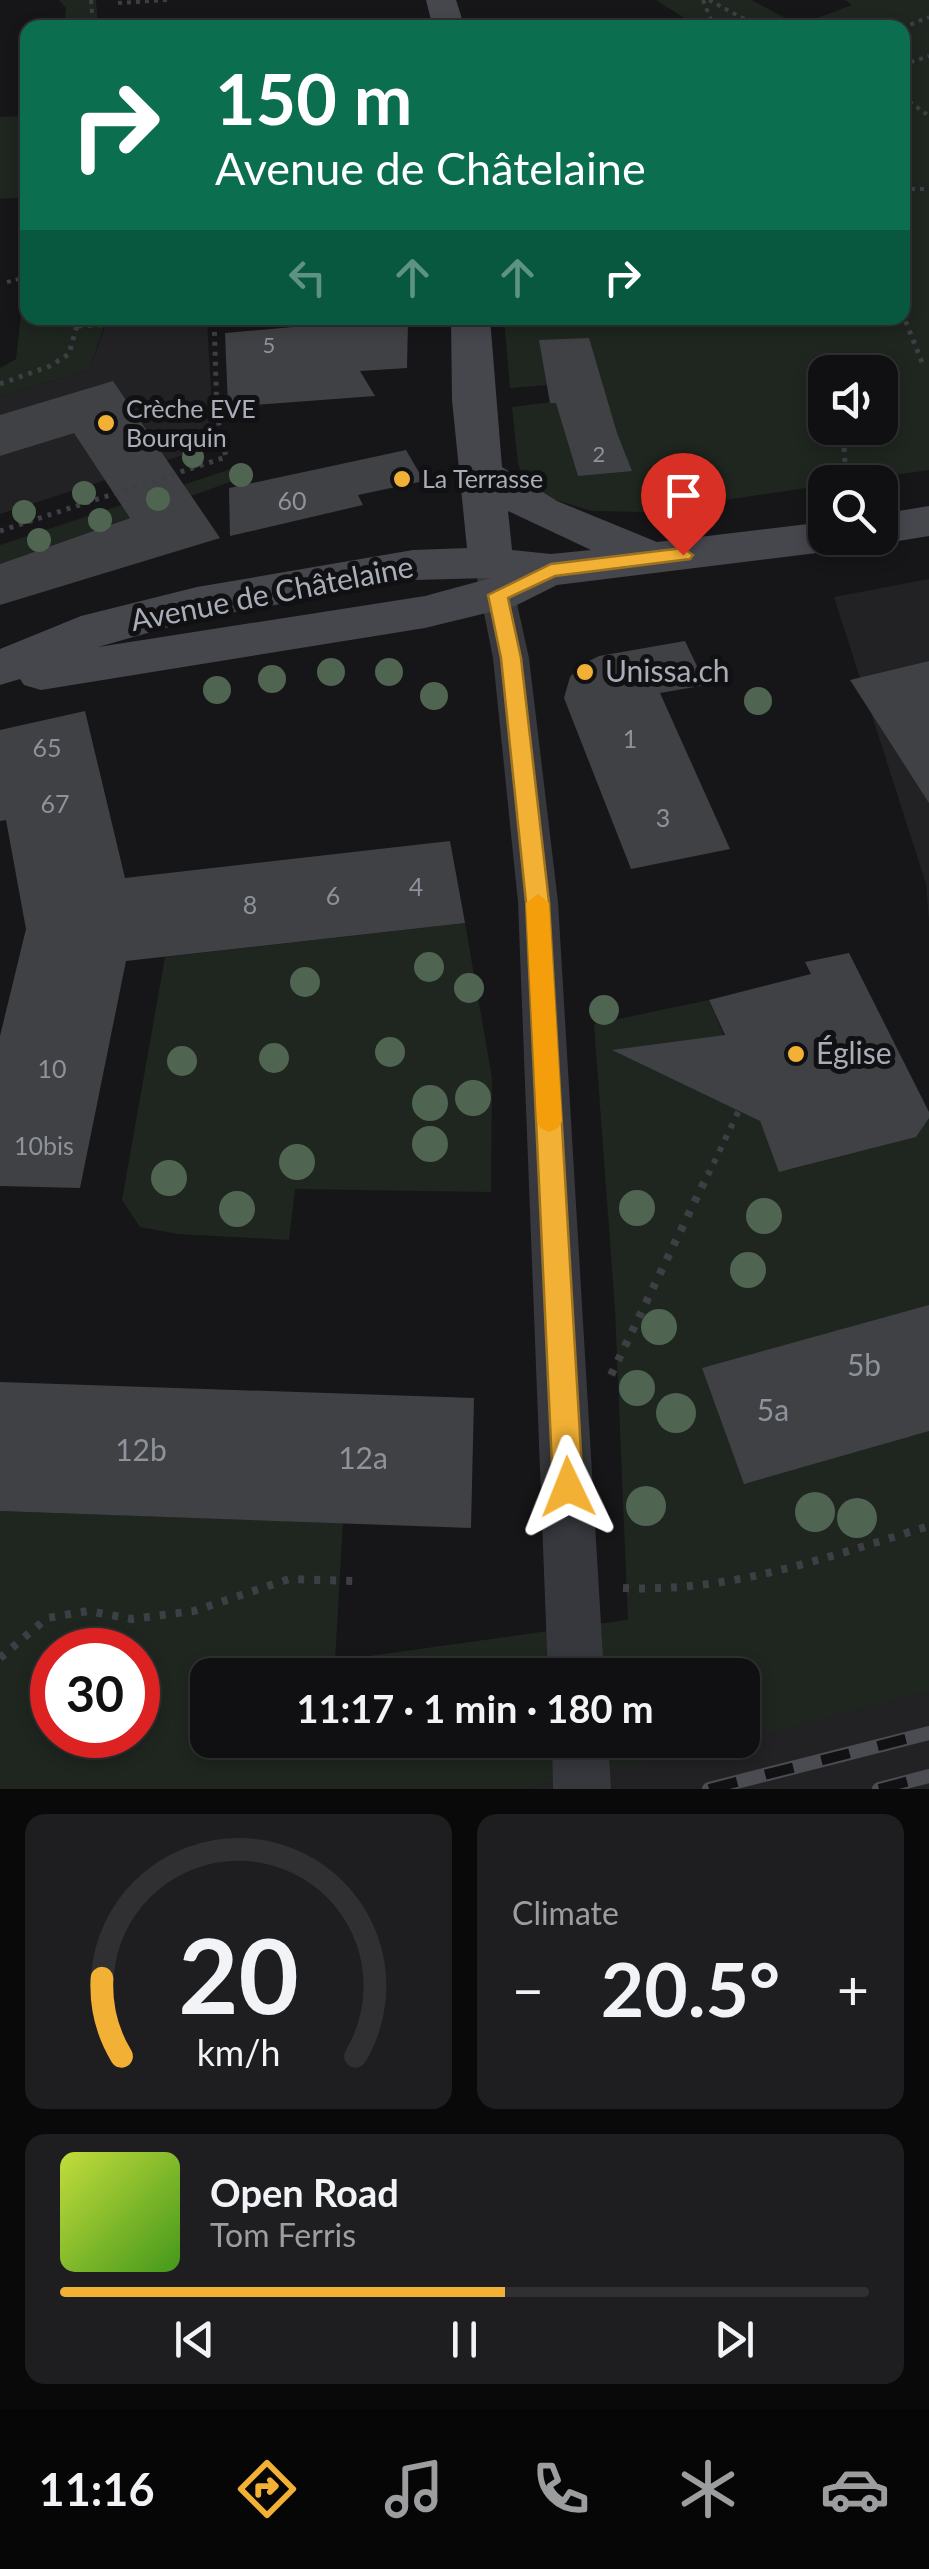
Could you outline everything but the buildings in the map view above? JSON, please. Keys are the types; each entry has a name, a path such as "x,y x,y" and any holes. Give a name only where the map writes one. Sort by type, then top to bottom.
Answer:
{"main road":[{"path":"470,325 473,400 494,579"},
{"path":"483,474 510,496 543,514 654,558"},
{"path":"898,526 929,520"},
{"name":"Avenue de Châtelaine","path":"0,678 106,665 425,612 494,579 808,539"},
{"name":"Avenue de Châtelaine","path":"0,668 98,628 197,603 413,564 494,579"}],"street":[{"path":"494,579 511,658 538,902 575,1652"},
{"path":"581,1758 582,1789"}],"path":[{"path":"118,4 167,0"},
{"path":"706,0 745,20"},
{"path":"6,282 20,279"},
{"path":"0,384 50,366 69,354 78,326 95,325"},
{"path":"0,531 226,457 217,415 214,325"},
{"path":"907,325 923,364"},
{"path":"611,1376 742,1104"},
{"path":"623,1588 652,1592 708,1588 929,1526"},
{"path":"0,1658 47,1618 88,1611 132,1619 194,1611 288,1580 354,1582"}],"shaded area":[{"path":"59,0 96,0 97,20 65,20 66,8"},
{"path":"656,0 751,0 789,20 688,20"},
{"path":"845,0 929,0 929,470 898,475 898,465 808,465 808,488 643,512 592,511 539,495 525,482 518,464 512,407 559,401 573,383 510,388 505,325 910,325 910,20 812,20 852,5"},
{"path":"20,116 20,198 0,199 0,117"},
{"path":"20,324 107,325 89,370 0,396 0,368 16,359"},
{"name":"Crèche EVE Bourquin","path":"207,325 214,445 0,514 0,396 89,370 105,327"},
{"path":"240,466 247,476 0,564 0,545"},
{"path":"929,579 929,922 926,884 834,597"},
{"path":"465,923 492,1078 491,1192 295,1189 289,1240 178,1234 140,1227 122,1200 165,957"},
{"path":"709,1000 780,1169 915,1137 929,1117 929,1691 760,1735 760,1658 356,1658 628,1620 615,1310 594,1024"},
{"path":"0,1511 343,1523 335,1658 190,1658 190,1758 659,1758 519,1789 0,1789"},
{"path":"929,1536 929,1789 0,1789 30,1758 160,1758 160,1738 190,1739 190,1758 760,1758 760,1658 356,1658 628,1620"}],"railway":[{"path":"709,1789 929,1733"},
{"path":"879,1789 929,1776"}],"slow traffic":[{"path":"538,903 549,1121"}],"place":[{"name":"Crèche EVE Bourquin","path":"106,423"},
{"name":"La Terrasse","path":"402,479"},
{"name":"Unissa.ch","path":"585,672"},
{"name":"Église","path":"796,1054"}],"route":[{"path":"568,1487 538,902 511,658 498,595 551,570 683,555"}]}
